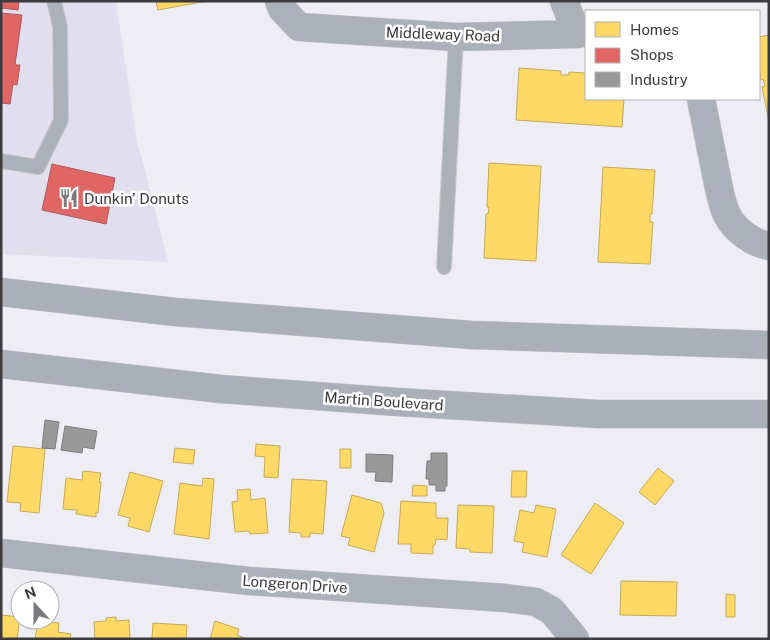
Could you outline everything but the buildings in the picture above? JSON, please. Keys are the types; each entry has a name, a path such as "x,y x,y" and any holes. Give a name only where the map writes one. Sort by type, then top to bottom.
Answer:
{"main road":[{"path":"1,292 175,312 472,335 769,345"},
{"name":"Martin Boulevard","path":"1,364 221,389 398,402 598,414 769,414"}],"street":[{"name":"Middleway Road","path":"279,1 282,10 300,27 456,37 582,33"},
{"path":"564,1 582,33"},
{"path":"701,100 726,213 733,224 746,236 769,246"},
{"name":"Longeron Drive","path":"1,553 249,581 506,598 536,602 552,612 575,639"}],"lane":[{"path":"1,161 38,166 62,120 60,27 54,1"},
{"path":"444,267 456,37"}],"shaded area":[{"path":"1,1 116,1 137,142 168,262 1,254"}],"place":[{"name":"Dunkin' Donuts","path":"69,198"}]}
